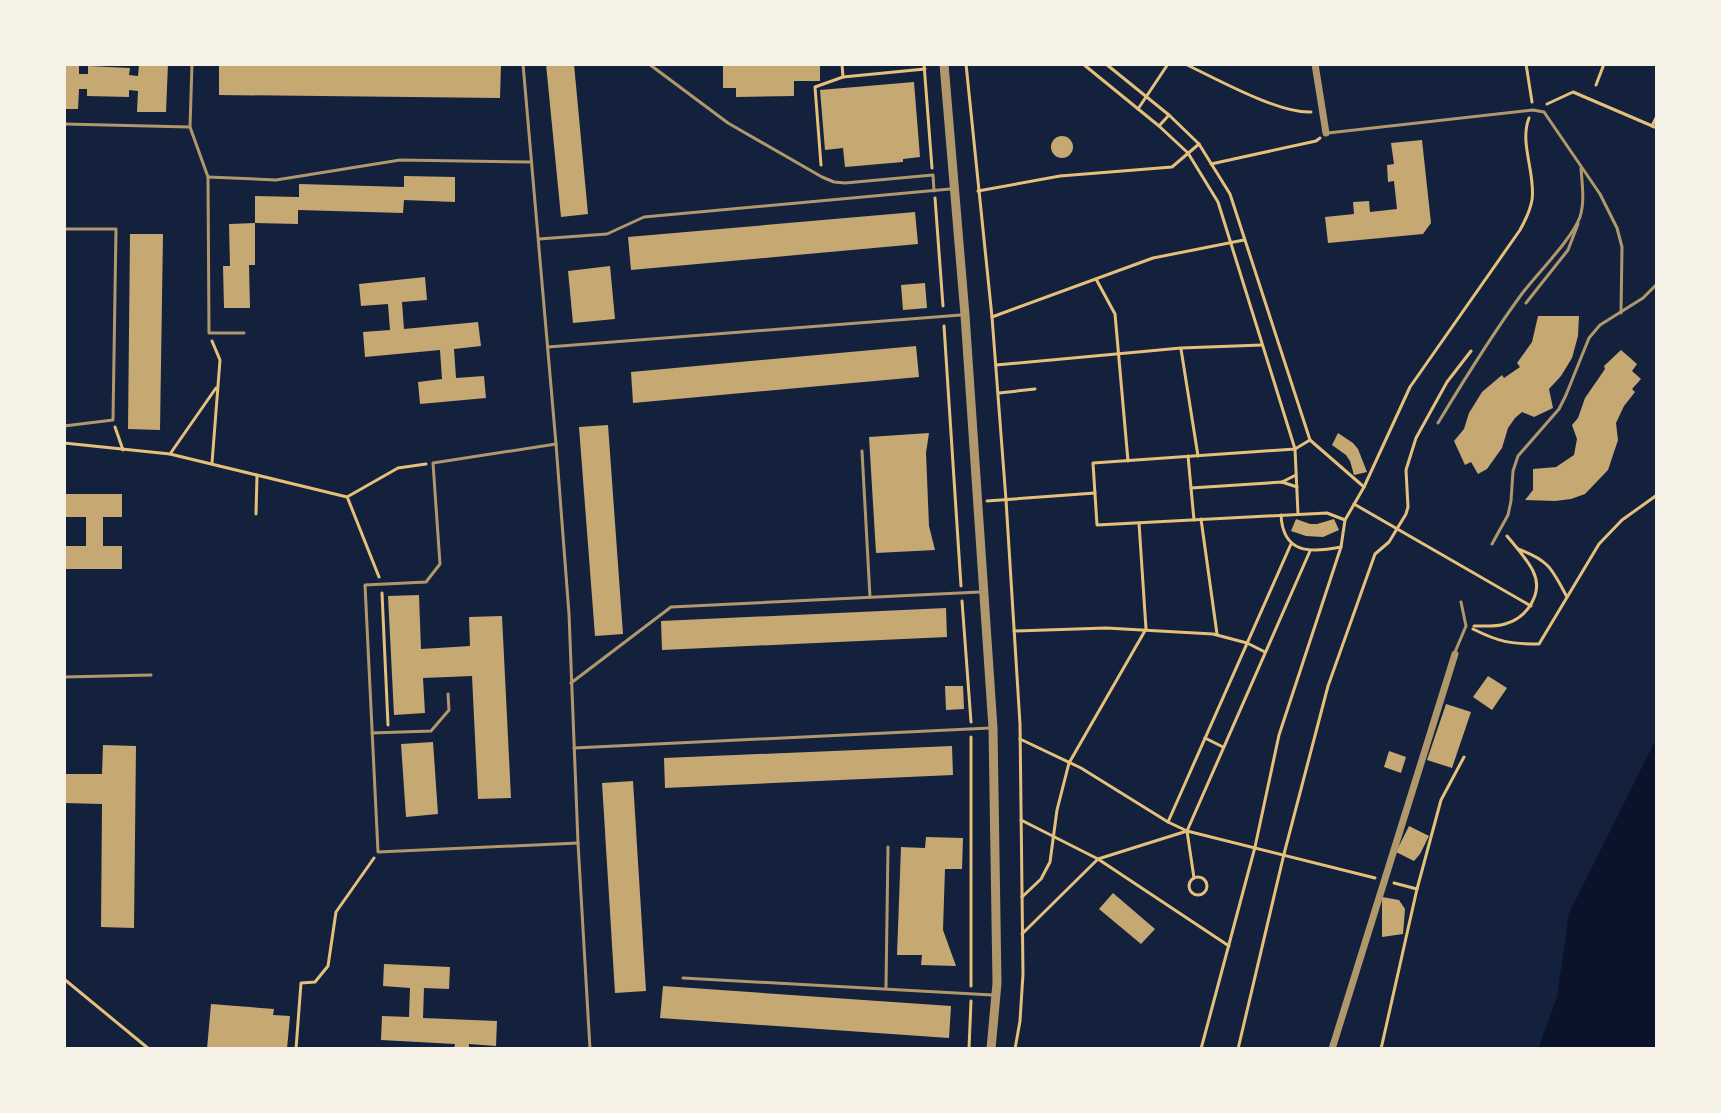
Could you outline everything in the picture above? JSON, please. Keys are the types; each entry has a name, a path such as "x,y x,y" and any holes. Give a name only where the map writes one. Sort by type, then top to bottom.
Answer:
{"street":[{"path":"944,64 965,315 993,728 996,995 991,1049"},
{"path":"1315,64 1326,133"},
{"path":"1332,1049 1455,654"}],"lane":[{"path":"192,64 190,127 208,177 209,333 244,333"},
{"path":"523,64 569,614 590,1049"},
{"path":"649,64 728,123 822,177 845,183 933,175 934,191"},
{"path":"1326,133 1541,111 1547,115 1605,201 1617,228 1622,247 1621,313"},
{"path":"64,124 190,127"},
{"path":"208,177 276,180 400,160 532,162"},
{"path":"1526,303 1568,250 1574,237 1583,196 1580,164"},
{"path":"538,239 607,234 644,217 954,189"},
{"path":"1438,423 1483,351 1580,216"},
{"path":"64,229 116,229 113,420 64,426"},
{"path":"1492,544 1508,515 1513,471 1518,456 1559,409 1589,338 1600,325 1643,298 1657,284"},
{"path":"548,347 965,315"},
{"path":"556,444 433,463 440,564 426,582 365,585 378,852 578,843"},
{"path":"862,451 870,597"},
{"path":"571,683 671,607 984,592"},
{"path":"1455,654 1466,626 1461,602"},
{"path":"64,677 151,675"},
{"path":"372,733 431,731 449,710 448,694"},
{"path":"574,748 993,728"},
{"path":"885,989 888,847"},
{"path":"683,978 996,995"}],"path":[{"path":"842,64 843,77"},
{"path":"966,64 996,365 1020,739 1023,974 1015,1049"},
{"path":"1083,64 1188,153 1218,202 1295,449 1298,514"},
{"path":"1106,64 1169,115 1199,144 1230,194 1310,440 1364,487"},
{"path":"1138,109 1168,64"},
{"path":"1185,64 1255,97 1300,113 1322,111"},
{"path":"1201,1049 1255,847 1279,735 1341,547 1345,520 1364,487 1410,387 1529,213 1532,198 1526,134 1533,110 1526,64"},
{"path":"1596,85 1604,64"},
{"path":"822,177 815,87 843,77 924,67 933,175"},
{"path":"1533,110 1573,92 1655,127 1657,116"},
{"path":"1159,126 1169,115"},
{"path":"1211,164 1316,141 1326,133"},
{"path":"978,191 1060,176 1172,167 1199,144"},
{"path":"934,191 971,729 969,1049"},
{"path":"992,317 1153,258 1244,240"},
{"path":"1096,279 1115,314 1128,461"},
{"path":"209,333 220,360 212,464"},
{"path":"996,365 1181,348 1262,345"},
{"path":"1238,1049 1328,686 1375,554 1389,542 1408,507 1406,470 1416,438 1447,382 1476,345"},
{"path":"1181,348 1198,456"},
{"path":"170,454 218,386"},
{"path":"998,393 1035,389"},
{"path":"113,420 123,450"},
{"path":"1310,440 1295,449 1093,463 1097,525 1327,513 1345,520"},
{"path":"64,443 170,454 347,497 398,468 433,463"},
{"path":"1188,456 1194,520"},
{"path":"256,514 257,475"},
{"path":"1282,482 1296,475"},
{"path":"1191,488 1282,482 1297,487"},
{"path":"955,503 1095,493"},
{"path":"1466,626 1509,644 1539,644 1599,544 1622,520 1657,495"},
{"path":"347,497 382,584 388,733"},
{"path":"1354,504 1531,606"},
{"path":"1281,515 1282,530 1291,544 1310,551 1341,547"},
{"path":"1201,519 1217,635"},
{"path":"1022,897 1041,879 1050,862 1057,810 1069,763 1146,629 1139,523"},
{"path":"1466,626 1502,625 1517,620 1531,606 1538,585 1533,570 1501,527"},
{"path":"1168,822 1291,544"},
{"path":"1517,549 1537,556 1546,564 1567,597"},
{"path":"1194,878 1203,879 1206,884 1202,894 1194,894 1190,890 1189,885 1194,878 1187,831 1310,551"},
{"path":"1014,631 1146,629 1217,635 1247,643 1265,652"},
{"path":"1205,738 1224,748"},
{"path":"1020,739 1069,763 1187,831 1417,889"},
{"path":"1381,1049 1417,889 1441,800 1464,757"},
{"path":"1021,820 1098,859 1229,946"},
{"path":"1022,934 1098,859 1187,831"},
{"path":"296,1049 301,983 315,982 328,966 336,912 378,852"},
{"path":"64,979 149,1049"}],"water":[{"path":"1657,737 1657,1049 1538,1049 1557,997 1569,913"}],"building":[{"path":"64,64 79,64 79,74 88,74 88,66 130,68 129,75 138,76 139,64 168,64 166,112 137,112 138,91 129,90 129,97 87,96 87,89 79,89 78,109 64,109"},
{"path":"219,64 501,64 500,98 219,95"},
{"path":"546,64 574,64 588,214 561,217"},
{"path":"723,64 820,64 820,81 794,81 794,96 736,97 736,88 723,88"},
{"path":"914,82 920,157 903,159 903,162 845,167 843,148 825,150 820,90"},
{"path":"1062,136 1070,139 1073,147 1070,155 1062,158 1054,155 1051,147 1054,139"},
{"path":"1422,140 1431,223 1423,234 1328,243 1325,217 1354,214 1353,202 1369,201 1370,212 1397,209 1394,181 1388,182 1387,165 1394,164 1391,143"},
{"path":"404,176 455,177 455,202 404,200 403,213 298,210 298,224 255,223 255,196 299,197 299,184 404,187"},
{"path":"915,212 918,244 631,270 628,237"},
{"path":"255,223 255,265 249,265 250,308 224,308 223,266 230,266 229,224"},
{"path":"130,234 163,234 160,430 128,429"},
{"path":"610,266 615,319 573,323 568,271"},
{"path":"425,277 427,300 402,302 404,329 478,322 481,346 454,349 456,378 484,376 486,398 420,404 418,382 442,379 440,350 365,357 363,332 390,330 388,304 361,306 359,284"},
{"path":"925,283 927,308 903,310 901,285"},
{"path":"1538,316 1579,316 1572,358 1549,389 1553,408 1534,417 1522,412 1515,418 1508,428 1502,448 1487,469 1478,474 1471,462 1465,465 1454,441 1464,429 1469,413 1482,392 1502,375 1504,378 1520,367 1517,363 1532,342"},
{"path":"916,346 919,377 633,403 631,372"},
{"path":"1621,350 1637,364 1632,371 1641,379 1632,389 1635,392 1616,423 1618,440 1608,470 1585,494 1555,501 1525,500 1533,490 1533,469 1556,467 1574,455 1577,439 1572,425 1604,366"},
{"path":"608,425 623,634 595,636 579,427"},
{"path":"929,433 926,453 929,526 935,550 876,553 869,437"},
{"path":"1338,433 1358,449 1367,472 1354,475 1346,455 1332,445"},
{"path":"64,494 122,494 122,517 103,517 103,546 122,546 122,569 64,569 64,546 86,546 86,517 64,517"},
{"path":"1296,519 1317,524 1334,519 1339,530 1323,537 1306,536 1291,531"},
{"path":"419,595 421,649 470,646 469,617 502,616 511,798 478,799 472,676 423,678 425,713 394,715 388,596"},
{"path":"946,608 947,637 662,650 661,621"},
{"path":"1488,676 1507,688 1492,710 1473,697"},
{"path":"945,686 963,686 964,709 946,710"},
{"path":"1446,704 1471,712 1452,768 1427,760"},
{"path":"433,742 438,814 406,817 401,744"},
{"path":"103,745 136,746 134,928 101,927 102,804 64,803 64,774 102,774"},
{"path":"952,746 953,775 665,788 664,758"},
{"path":"1389,751 1406,757 1401,773 1384,767"},
{"path":"633,781 646,991 615,993 602,783"},
{"path":"1409,826 1429,836 1414,861 1396,852"},
{"path":"926,837 963,838 962,869 945,869 943,930 956,966 921,965 922,955 897,955 901,847 925,848"},
{"path":"1113,893 1155,929 1141,944 1099,909"},
{"path":"1382,897 1399,900 1405,909 1403,934 1382,937"},
{"path":"384,964 450,967 449,989 424,988 423,1018 497,1021 496,1046 469,1044 469,1049 454,1049 455,1044 381,1040 382,1016 409,1017 410,988 383,986"},
{"path":"663,986 951,1006 949,1038 660,1018"},
{"path":"211,1004 274,1009 273,1015 290,1016 287,1049 207,1049"}]}
